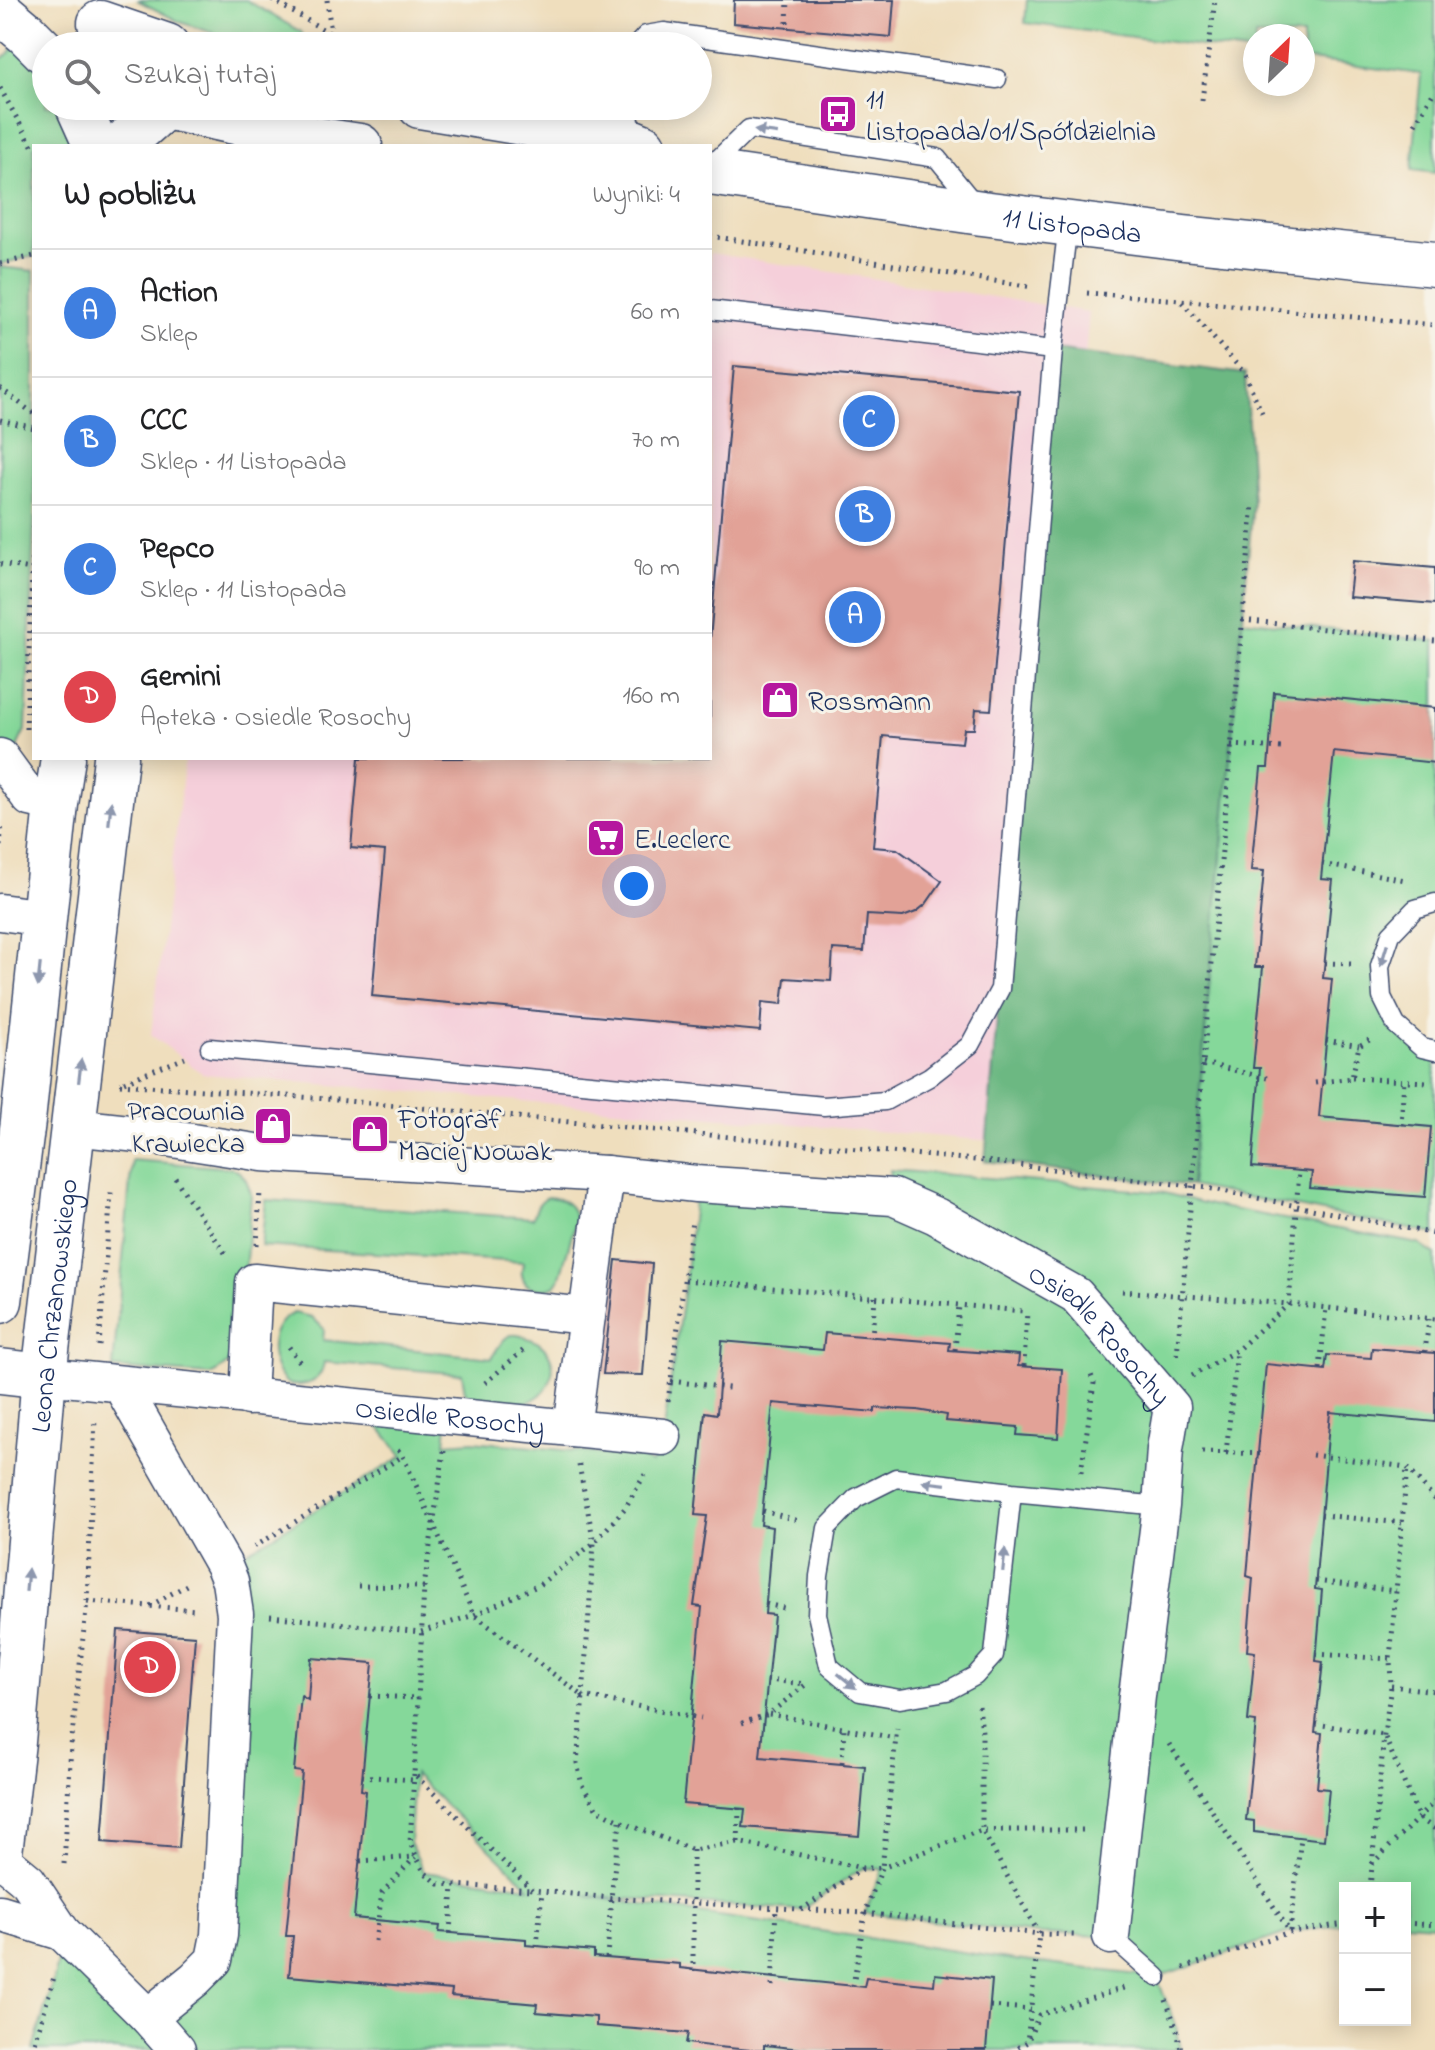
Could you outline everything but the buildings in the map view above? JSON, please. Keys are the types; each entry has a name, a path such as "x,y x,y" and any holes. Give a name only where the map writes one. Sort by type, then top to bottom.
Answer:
{"street":[{"path":"0,11 32,39"},
{"path":"98,23 125,32"},
{"path":"84,120 95,144"},
{"path":"125,144 156,120"},
{"path":"193,120 294,142 327,144"},
{"path":"540,120 635,131"},
{"name":"11 Listopada","path":"712,170 982,213 1435,264"},
{"name":"Leona Chrzanowskiego","path":"0,1301 63,760"},
{"name":"Leona Chrzanowskiego","path":"0,1856 13,1742 44,1376 116,760"},
{"path":"4,762 30,798 56,804"},
{"path":"0,912 44,918"},
{"path":"23,1121 74,1127"},
{"name":"Osiedle Rosochy","path":"74,1127 262,1153 606,1174 696,1184 893,1197 936,1216 1076,1295 1173,1396 1111,1936"},
{"name":"Osiedle Rosochy","path":"44,1376 572,1428 606,1174"},
{"path":"248,1397 254,1282 587,1316"},
{"path":"0,1371 44,1376"},
{"path":"0,1856 28,1881 62,1932 165,2040 195,1979 214,1960 219,1935 235,1614 230,1581 223,1564 108,1383"},
{"path":"572,1428 663,1437"},
{"path":"0,1913 62,1932"}],"lane":[{"path":"712,39 997,79"},
{"path":"210,1048 824,1106 885,1101 929,1077 970,1045 1000,989 1053,350 1068,224"},
{"path":"712,310 1053,350"},
{"path":"1435,903 1415,909 1391,934 1380,966 1382,997 1396,1025 1422,1048 1435,1051"},
{"path":"1012,1492 994,1655 975,1676 947,1691 900,1699 860,1692 829,1666 817,1614 819,1576 827,1528 856,1498 896,1478 1161,1506"},
{"path":"1111,1936 1157,1977"}],"path":[{"path":"272,0 328,32"},
{"path":"327,0 331,32"},
{"path":"1202,100 1215,0"},
{"path":"0,88 32,145"},
{"path":"1415,124 1435,90"},
{"path":"0,264 32,256"},
{"path":"1180,300 1245,374 1262,413"},
{"path":"0,388 32,412"},
{"path":"0,420 32,428"},
{"path":"1173,1396 1253,503"},
{"path":"0,846 4,762 26,728 32,553"},
{"path":"0,564 31,569"},
{"path":"1242,620 1435,641"},
{"path":"1231,745 1282,748"},
{"path":"1322,864 1405,880 1415,909"},
{"path":"1326,1040 1359,1046 1396,1025"},
{"path":"1352,1078 1359,1046"},
{"path":"210,1048 119,1084 315,1098 985,1161 1191,1186 1435,1234"},
{"path":"1203,1063 1267,1078"},
{"path":"1315,1083 1352,1078 1435,1082"},
{"path":"1401,1125 1404,1080"},
{"path":"254,1282 262,1153"},
{"path":"1173,1396 1237,1350 1289,1304 1299,1171"},
{"path":"685,1280 1040,1312"},
{"path":"1076,1295 1090,1289 1289,1304 1432,1319 1425,1352"},
{"path":"872,1338 875,1297"},
{"path":"955,1350 959,1305"},
{"path":"1320,1369 1326,1308"},
{"path":"1024,1366 1027,1311"},
{"path":"587,1316 534,1342 448,1416 424,1587 421,1632 410,1843 424,1872 439,1884 865,1913 1039,1934 1111,1936"},
{"path":"1226,1453 1237,1350"},
{"path":"1078,1498 1094,1383 1089,1369"},
{"path":"671,1381 729,1388"},
{"path":"33,2050 57,1966 62,1932 71,1746 108,1383"},
{"path":"364,1408 403,1456 474,1615 583,1696 701,1718"},
{"path":"572,1428 594,1543 577,1763 582,1785 597,1809 693,1850 738,1842 863,1868 882,1868 982,1830 1123,1830"},
{"path":"1165,1449 1266,1454"},
{"path":"1312,1455 1407,1467 1435,1500"},
{"path":"149,1606 263,1542 403,1456"},
{"path":"1370,1882 1391,1686 1390,1659 1407,1467"},
{"path":"763,1511 827,1528"},
{"path":"1321,1515 1402,1523"},
{"path":"1316,1581 1396,1591"},
{"path":"358,1586 424,1587"},
{"path":"87,1601 235,1614"},
{"path":"292,1618 421,1632 474,1615"},
{"path":"1316,1654 1390,1659"},
{"path":"742,1723 769,1714 829,1666"},
{"path":"975,1676 982,1732 982,1830 1039,1934 1027,2042"},
{"path":"767,1680 806,1684"},
{"path":"1391,1686 1435,1691"},
{"path":"370,1696 418,1698"},
{"path":"1137,1696 1290,1932"},
{"path":"853,1986 865,1913 882,1868 900,1699"},
{"path":"769,1714 895,1738"},
{"path":"1316,1724 1384,1735"},
{"path":"842,1763 844,1728"},
{"path":"1384,1735 1419,1818 1435,1829"},
{"path":"362,1776 414,1777 532,1890"},
{"path":"1371,1865 1435,1801"},
{"path":"738,1842 739,1809"},
{"path":"607,1958 620,1821"},
{"path":"1290,1932 1301,1837"},
{"path":"693,1850 693,1971"},
{"path":"360,1861 415,1857"},
{"path":"375,1941 382,1893 415,1857"},
{"path":"801,1910 863,1868"},
{"path":"450,1933 453,1885"},
{"path":"537,1946 542,1891"},
{"path":"772,1986 776,1909"},
{"path":"1411,1923 1435,1925"},
{"path":"1014,2050 1027,2042 1039,2015 1290,1932 1339,1925"},
{"path":"1157,1977 1177,2030 1181,2050"},
{"path":"990,2006 1031,2009"}],"shaded area":[{"path":"712,253 1089,312 1016,1143 203,1074 151,1035 185,760 712,760"}],"green space":[{"path":"137,0 246,0 301,32 211,32 180,22"},
{"path":"1027,0 1435,0 1435,173 1412,170 1421,74 1315,61 1315,24 1243,24 1243,51 1025,23"},
{"path":"26,33 32,39 32,120 84,120 95,144 32,144 32,256 0,264 0,60"},
{"path":"0,267 32,271 32,573 26,728 7,768 0,757"},
{"path":"1053,350 1245,374 1253,503 1191,1186 985,1161"},
{"path":"1242,620 1435,641 1435,903 1415,909 1380,966 1396,1025 1435,1051 1435,1234 1191,1186"},
{"path":"132,1160 231,1168 242,1175 248,1185 251,1194 240,1340 229,1362 210,1375 113,1368"},
{"path":"890,1170 1160,1192 1215,1206 1419,1244 1435,1255 1435,1925 1411,1923 1411,1882 1339,1882 1339,1925 1290,1932 1157,1977 1177,2030 1181,2050 33,2050 57,1966 62,1932 148,2017 214,1960 223,1564 403,1456 364,1408 448,1416 445,1443 473,1441 642,1458 651,1464 663,1437 696,1184 893,1196","holes":["414,1774 529,1887 424,1872 410,1843","863,1868 882,1869 865,1913 1039,1934 1111,1936 1155,1977 1015,1960 585,1896 801,1910"]},
{"path":"547,1197 566,1203 576,1221 559,1280 555,1286 545,1289 527,1284 522,1275 523,1262 261,1246 266,1200 533,1218 539,1204"},
{"path":"294,1313 312,1317 324,1329 323,1340 492,1358 507,1337 525,1337 548,1353 552,1376 547,1387 526,1403 496,1406 481,1404 465,1392 462,1374 324,1362 320,1374 312,1382 288,1384 276,1367 272,1346 278,1326"}],"place":[{"name":"11 Listopada/01/Spółdzielnia","path":"838,114"},
{"name":"Pepco","path":"869,421"},
{"name":"CCC","path":"865,516"},
{"name":"Action","path":"855,617"},
{"name":"Rossmann","path":"780,700"},
{"name":"E.Leclerc","path":"606,838"},
{"name":"Pracownia Krawiecka","path":"273,1126"},
{"name":"Fotograf Maciej Nowak","path":"370,1134"},
{"name":"Gemini","path":"150,1667"}]}
